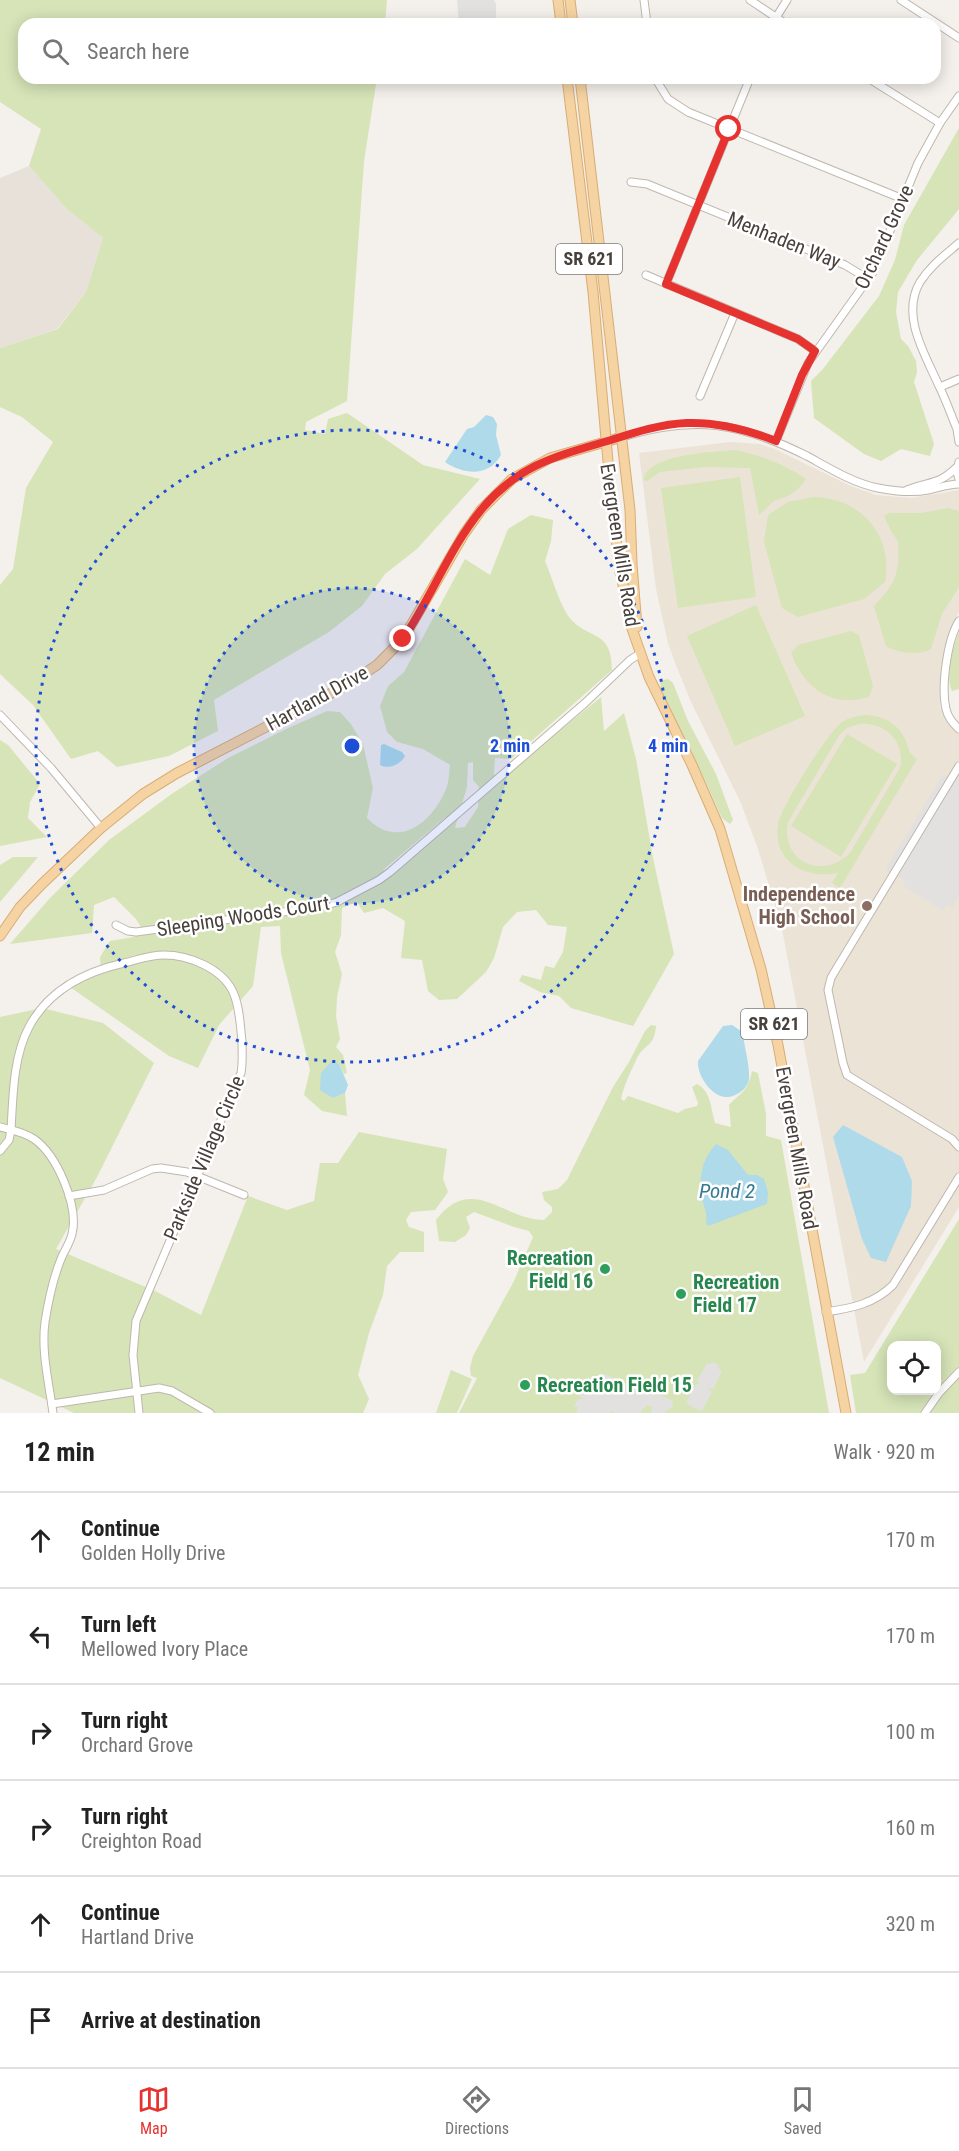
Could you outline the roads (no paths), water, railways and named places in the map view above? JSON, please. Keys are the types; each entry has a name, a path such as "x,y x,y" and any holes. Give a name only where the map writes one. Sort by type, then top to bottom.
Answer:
{"main road":[{"path":"558,0 560,18"},
{"path":"570,0 572,18"},
{"name":"Evergreen Mills Road","path":"568,84 593,292 605,442 619,564 631,626 664,711 692,765 720,829 761,969 778,1045 846,1413"},
{"name":"Evergreen Mills Road","path":"580,84 630,510 634,593 641,653"},
{"name":"Hartland Drive","path":"0,936 20,907 42,884 101,828 143,794 177,772 347,685 377,665 403,639 464,534 481,510 512,479 550,458 622,437"},
{"path":"605,442 610,445 612,452 624,557 634,593"}],"street":[{"path":"644,0 646,18"},
{"path":"750,0 771,18"},
{"path":"776,18 787,0"},
{"path":"901,0 928,18"},
{"path":"941,26 959,38"},
{"path":"658,84 662,92 677,106 903,199"},
{"path":"666,284 748,84"},
{"path":"878,84 940,123"},
{"name":"Orchard Grove","path":"776,441 802,375 815,351 868,279 883,250 918,163 940,123 959,96"},
{"name":"Menhaden Way","path":"631,182 647,184 845,265 868,279"},
{"path":"959,243 924,276 913,302 916,332 958,430 959,442"},
{"path":"646,275 798,339 815,351"},
{"path":"700,396 735,313"},
{"path":"940,387 959,379"},
{"path":"622,437 649,429 688,423 734,428 776,441 863,484 915,492 959,484"},
{"path":"907,490 937,482 946,477 958,464"},
{"path":"958,464 959,479"},
{"path":"959,621 948,654 945,700 950,719 959,729"},
{"name":"Sleeping Woods Court","path":"116,925 136,932 289,912 337,902 367,887 390,872 585,703 630,660 641,653"},
{"path":"0,715 37,752 101,828"},
{"path":"959,766 836,969 828,990 847,1075 952,1139 959,1147"},
{"name":"Parkside Village Circle","path":"11,1130 20,1051 29,1027 47,1001 68,985 114,965 156,956 177,956 188,959 221,976 233,992 238,1011 243,1052 242,1073 196,1176 136,1321 134,1355 139,1413"},
{"path":"0,1127 24,1133 39,1143 63,1179 69,1196 74,1223 72,1236 60,1261 45,1325 46,1371 53,1413"},
{"path":"0,1151 9,1140 11,1130"},
{"path":"69,1196 104,1190 156,1168 183,1171 244,1196"},
{"path":"826,1312 871,1301 884,1294 893,1285 959,1177"},
{"path":"925,1413 959,1372"},
{"path":"52,1404 151,1387 167,1389 210,1413"}],"water":[{"path":"486,415 493,417 497,424 496,435 501,455 496,462 476,472 460,469 445,462 467,429 474,427"},
{"path":"384,744 402,752 405,756 398,764 380,765 381,745"},
{"path":"732,1025 741,1031 743,1036 749,1079 740,1092 725,1097 714,1092 706,1084 702,1078 698,1061 723,1026"},
{"path":"332,1061 339,1064 348,1085 345,1093 333,1098 320,1090 321,1073"},
{"path":"843,1125 902,1157 912,1181 911,1206 886,1262 871,1258 862,1239 833,1137"},
{"name":"Pond 2","path":"716,1144 728,1150 748,1175 757,1175 764,1179 768,1192 767,1204 708,1226 702,1199 701,1176 704,1162"}],"place":[{"name":"Independence High School","path":"867,906"},
{"name":"Recreation Field 16","path":"605,1269"},
{"name":"Recreation Field 17","path":"681,1294"},
{"name":"Recreation Field 15","path":"525,1385"}]}
